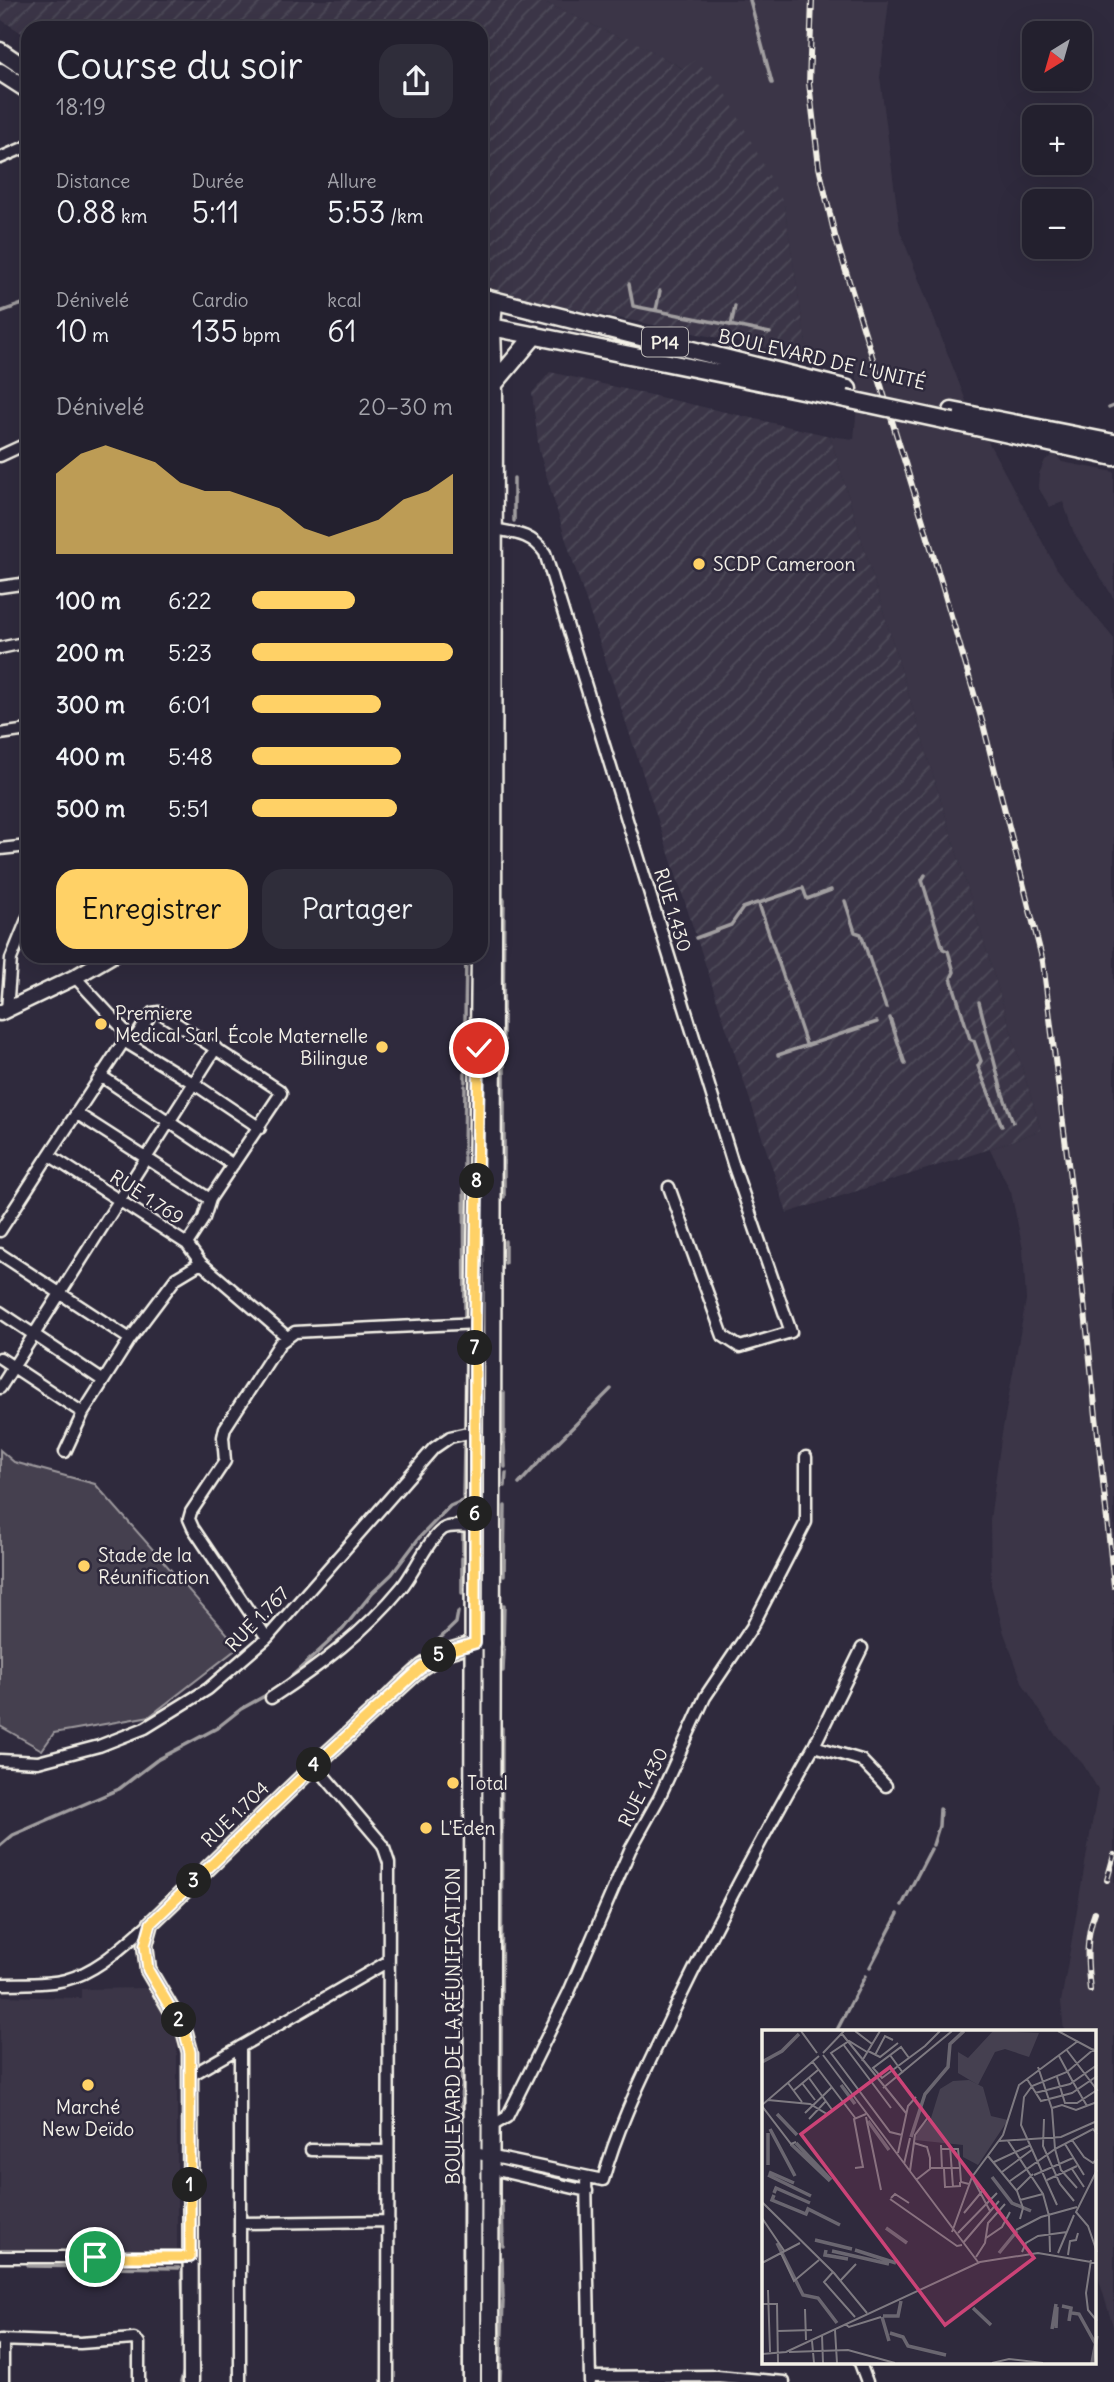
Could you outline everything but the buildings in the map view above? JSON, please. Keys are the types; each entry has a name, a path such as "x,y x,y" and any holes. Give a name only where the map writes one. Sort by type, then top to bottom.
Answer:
{"main road":[{"path":"0,51 21,65"},
{"path":"0,72 21,86"},
{"name":"BOULEVARD DE L'UNITÉ","path":"488,299 598,325 847,394"},
{"name":"BOULEVARD DE L'UNITÉ","path":"488,326 953,416 1114,443"},
{"path":"494,384 535,335"},
{"path":"488,340 494,384 488,497"},
{"name":"BOULEVARD DE L'UNITÉ","path":"953,416 1114,457"},
{"path":"488,703 493,1643 490,2382"},
{"name":"BOULEVARD DE LA RÉUNIFICATION","path":"472,2382 474,1431 480,963"}],"street":[{"path":"0,158 21,149"},
{"path":"0,456 21,446"},
{"name":"RUE 1.430","path":"488,535 525,534 538,543 545,553 733,1164 791,1332 740,1347 723,1336 669,1187"},
{"path":"0,587 21,584"},
{"path":"0,648 21,644"},
{"path":"0,734 21,731"},
{"path":"0,849 21,847"},
{"path":"4,1012 11,959 21,934"},
{"path":"4,1012 99,963"},
{"path":"75,977 123,1029 127,1043 260,1128"},
{"path":"0,1231 101,1076 156,1012 279,1090 279,1097 210,1199 204,1217 187,1244"},
{"path":"0,1388 216,1048"},
{"path":"101,1076 233,1166"},
{"path":"76,1113 210,1199"},
{"name":"RUE 1.769","path":"49,1155 187,1244 201,1263 287,1337"},
{"path":"0,1254 130,1339"},
{"path":"65,1452 83,1413 130,1339 176,1278 201,1263"},
{"path":"0,1312 102,1380"},
{"path":"267,1637 189,1519 225,1461 223,1437 230,1419 280,1343 295,1332 492,1323"},
{"path":"0,1358 83,1413"},
{"name":"RUE 1.767","path":"0,1760 38,1762 99,1746 145,1728 208,1689 267,1637 434,1448 450,1437 492,1430"},
{"name":"RUE 1.430","path":"490,2127 507,2117 569,1992 630,1850 659,1798 705,1697 752,1628 806,1522 806,1457"},
{"path":"271,1698 340,1650 362,1629 404,1585 442,1530 475,1527"},
{"name":"RUE 1.704","path":"151,1923 315,1765 434,1658 475,1643 493,1643"},
{"path":"490,2163 603,2180 610,2153 631,2101 709,1938 814,1746 862,1648"},
{"path":"814,1746 861,1760 886,1786"},
{"path":"315,1765 383,1844 387,1854 388,2382"},
{"path":"0,1984 62,1981 75,1977 92,1969 151,1923"},
{"path":"151,1923 145,1945 148,1970 185,2033 190,2052 191,2382"},
{"path":"190,2076 387,1962"},
{"path":"240,2047 240,2382"},
{"path":"311,2150 388,2151"},
{"path":"474,2158 587,2191"},
{"path":"586,2177 590,2380 717,2379 784,2382"},
{"path":"240,2223 388,2221"},
{"path":"0,2257 190,2257"},
{"path":"3,2382 2,2340 80,2343 131,2338 139,2343 139,2382"},
{"path":"860,2364 867,2382"}],"shaded area":[{"path":"0,0 540,0 622,39 625,36 683,69 695,60 721,84 784,204 808,356 504,295 488,287 488,21 21,21 21,32 0,19"},
{"path":"540,0 889,0 880,77 900,231 966,401 1057,569 1114,639 1114,2329 1096,2270 1096,2030 1064,2030 1061,2002 1098,1789 1083,1764 1054,1733 1023,1684 1004,1633 991,1585 990,1520 1001,1439 1026,1300 1023,1249 1011,1192 990,1149 1041,1130 830,436 854,439 859,383 848,358 808,356 784,205 684,69 625,37 622,39"},
{"path":"550,372 830,436 1041,1130 990,1149 787,1213 539,451 532,393"},
{"path":"1055,454 1062,462 1114,472 1114,599 1074,533 1063,502 1050,507 1038,487 1039,474 1045,460"},
{"name":"Stade de la Réunification","path":"0,1450 14,1462 95,1484 239,1647 150,1716 54,1733 42,1750 0,1726"},
{"name":"Marché New Deïdo","path":"149,1988 177,2038 177,2251 0,2249 0,1996 81,1998 81,1989"}],"waterway":[{"path":"750,0 772,83"},
{"path":"629,284 633,306 770,333"},
{"path":"656,310 660,291"},
{"path":"0,312 21,304"},
{"path":"731,326 735,306"},
{"path":"1109,408 1114,406"},
{"path":"514,478 514,521"},
{"path":"925,875 922,880 943,949 948,951 954,972 951,978 970,1039 974,1041 981,1061 978,1066 1002,1126"},
{"path":"759,903 803,888 807,899 831,890"},
{"path":"503,1037 504,899"},
{"path":"845,901 855,932 861,934 886,1008"},
{"path":"696,938 731,925 743,908 757,903"},
{"path":"759,904 806,1044"},
{"path":"465,1022 466,963"},
{"path":"979,1002 1002,1092 1013,1122"},
{"path":"890,1018 905,1064"},
{"path":"778,1055 877,1022"},
{"path":"465,1025 465,1064"},
{"path":"504,1040 504,1197"},
{"path":"465,1069 465,1082"},
{"path":"464,1154 465,1086"},
{"path":"464,1157 465,1321"},
{"path":"505,1241 505,1263"},
{"path":"465,1430 466,1327"},
{"path":"552,1448 611,1389"},
{"path":"504,1393 504,1440"},
{"path":"504,1442 505,1467"},
{"path":"463,1497 464,1444"},
{"path":"519,1484 550,1450"},
{"path":"505,1486 506,1473"},
{"path":"280,1687 343,1629 373,1592 392,1574 419,1538 450,1506 464,1500"},
{"path":"463,1505 463,1554"},
{"path":"504,1575 505,1506"},
{"path":"462,1558 462,1593"},
{"path":"503,1647 504,1605"},
{"path":"429,1649 456,1623 458,1612"},
{"path":"503,1671 504,1650"},
{"path":"391,1685 399,1677"},
{"path":"375,1700 387,1688"},
{"path":"0,1846 13,1835 119,1789 157,1760 217,1728 241,1709 270,1693"},
{"path":"501,2097 502,1728"},
{"path":"933,1845 939,1826 940,1809"},
{"path":"902,1905 931,1849"},
{"path":"464,2161 461,2126 465,1855"},
{"path":"870,1967 898,1914"},
{"path":"837,2030 865,1976"},
{"path":"463,2162 463,2257"},
{"path":"502,2201 503,2246"},
{"path":"502,2258 503,2298"},
{"path":"463,2263 463,2382"},
{"path":"28,2266 179,2268"},
{"path":"182,2272 184,2339"},
{"path":"500,2382 503,2301"},
{"path":"181,2382 185,2367"}],"railway":[{"path":"812,0 809,83 819,167 835,236 983,724 1043,962 1076,1227 1114,1586"},
{"path":"1107,1880 1114,1855"},
{"path":"1090,1990 1088,1941 1095,1912"}],"place":[{"name":"SCDP Cameroon","path":"699,564"},
{"name":"Premiere Medical Sarl","path":"101,1024"},
{"name":"École Maternelle Bilingue","path":"382,1047"},
{"name":"Stade de la Réunification","path":"84,1566"},
{"name":"Total","path":"453,1783"},
{"name":"L'Eden","path":"426,1828"},
{"name":"Marché New Deïdo","path":"88,2085"}],"route":[{"path":"95,2257 190,2257 190,2052 185,2033 148,1970 145,1945 151,1923 315,1765 422,1667 445,1652 475,1643 474,1431 479,1048"}]}
